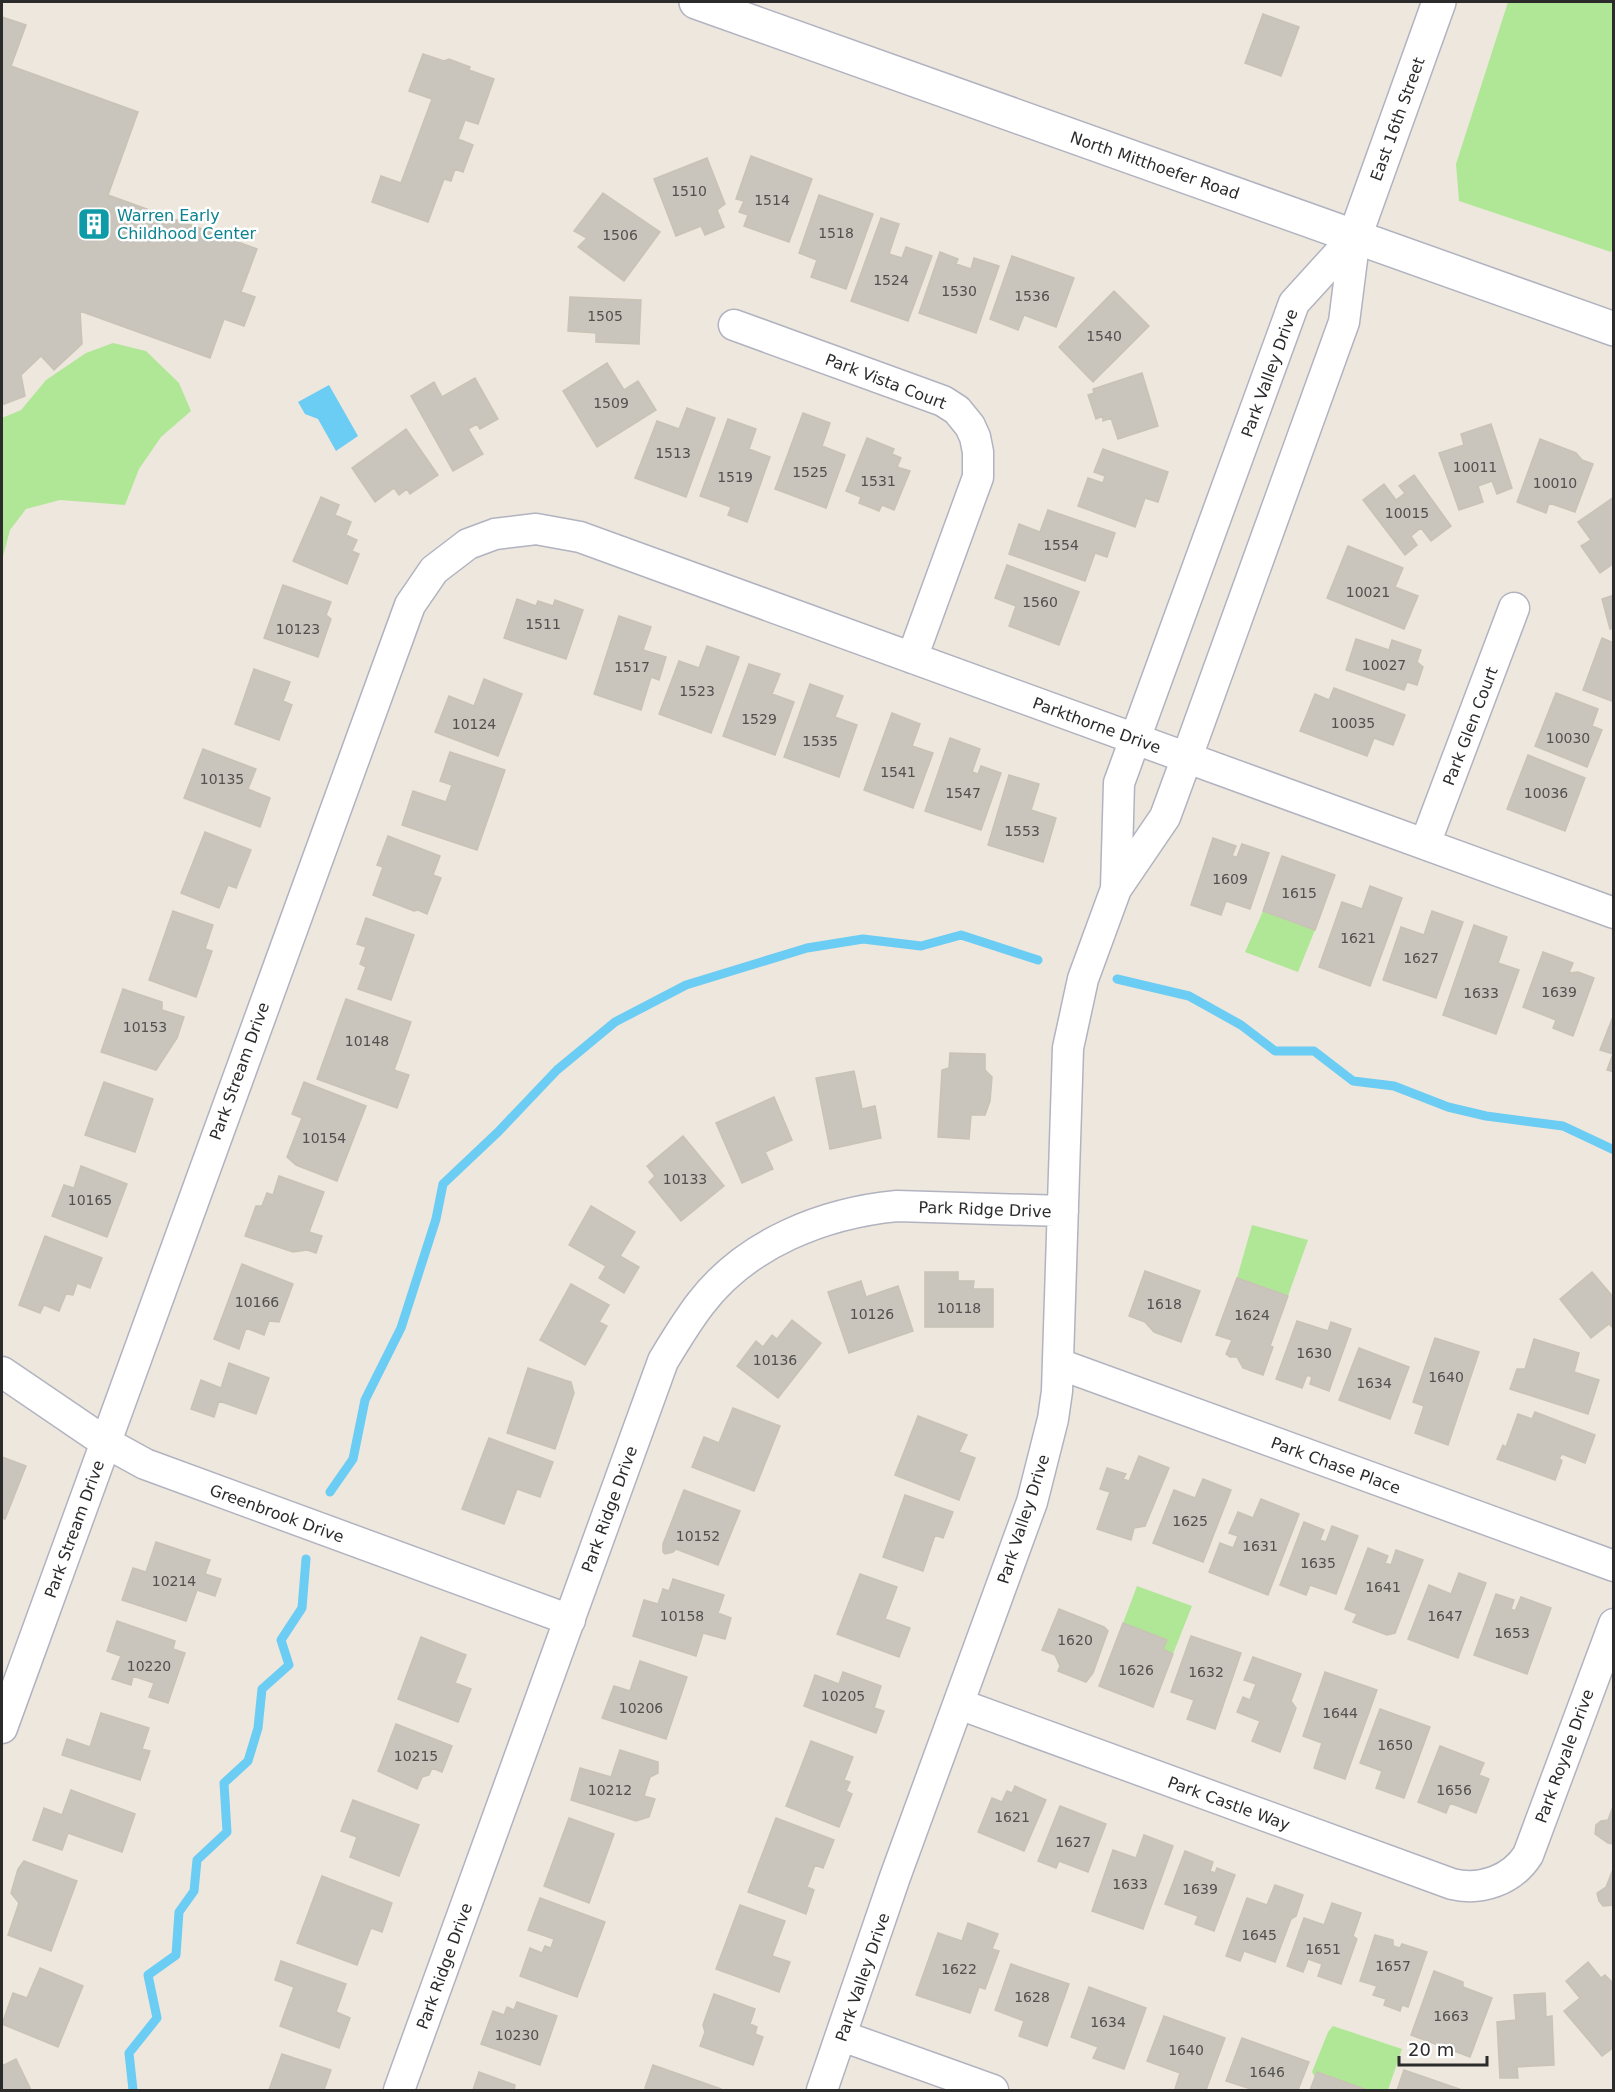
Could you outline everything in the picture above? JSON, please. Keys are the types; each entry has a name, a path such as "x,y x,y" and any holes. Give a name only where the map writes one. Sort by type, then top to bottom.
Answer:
{"main road":[{"name":"North Mitthoefer Road","path":"696,2 1614,329"},
{"name":"East 16th Street","path":"1355,236 1439,2"}],"street":[{"name":"Park Valley Drive","path":"1116,889 1119,783 1294,303 1355,236"},
{"name":"Park Valley Drive","path":"822,2091 895,1877 1032,1502 1053,1419 1059,1364 1068,1048 1083,980 1116,889 1165,817 1187,758 1344,322 1355,236"},
{"name":"Park Vista Court","path":"734,325 943,401 957,410 970,426 977,444 978,477 912,658"},
{"name":"Park Stream Drive","path":"2,1728 410,605 434,570 468,544 495,534 536,529 580,537"},
{"name":"Parkthorne Drive","path":"580,537 1614,913"},
{"name":"Park Glen Court","path":"1425,844 1514,608"},
{"name":"Park Ridge Drive","path":"399,2091 663,1361 701,1302 753,1255 802,1228 870,1209 912,1206 1063,1211"},
{"name":"Park Chase Place","path":"1059,1364 1614,1566"},
{"name":"Greenbrook Drive","path":"2,1372 105,1442 162,1470 570,1620"},
{"name":"Park Royale Drive","path":"1502,1878 1511,1874 1528,1855 1614,1624"},
{"name":"Park Castle Way","path":"959,1704 1452,1884 1480,1886 1502,1878"},
{"path":"842,2036 993,2091"}],"green space":[{"path":"1508,2 1613,2 1614,245 1611,252 1459,201 1456,164"},
{"path":"113,343 146,351 179,383 191,411 161,437 139,469 125,505 60,500 26,509 10,530 2,560 2,418 21,410 46,380 86,353"},
{"path":"1263,911 1315,930 1298,972 1245,952"},
{"path":"1252,1225 1308,1240 1288,1296 1237,1278"},
{"path":"1137,1586 1192,1606 1173,1654 1163,1649 1166,1640 1123,1623"},
{"path":"1333,2026 1402,2049 1388,2090 1367,2090 1318,2072 1315,2077 1312,2072 1328,2032"}],"water":[{"path":"329,385 358,436 336,451 318,419 305,414 298,402"}],"building":[{"path":"1263,14 1299,27 1281,76 1245,63"},
{"name":"Warren Early Childhood Center","path":"2,17 26,25 11,66 138,112 108,195 257,249 241,292 255,297 244,326 224,319 210,358 80,311 82,344 54,370 41,356 21,375 25,396 2,405"},
{"path":"423,54 444,61 449,59 470,67 469,70 494,79 478,124 465,120 458,139 473,145 463,172 455,169 451,181 444,179 428,222 372,202 381,176 401,183 432,99 409,91"},
{"path":"751,156 812,179 789,242 744,226 748,215 739,212 744,201 736,199"},
{"path":"707,158 725,204 717,210 724,227 705,235 701,226 676,236 654,179"},
{"path":"603,193 660,232 624,281 578,247 587,238 574,231"},
{"path":"819,195 873,214 846,289 811,277 817,260 799,253"},
{"path":"881,218 899,224 889,254 902,258 906,247 932,256 908,321 851,301"},
{"path":"940,252 958,259 956,264 971,269 974,258 999,266 976,333 919,313"},
{"path":"1012,256 1074,278 1056,327 1024,315 1018,330 990,319"},
{"path":"1114,291 1149,326 1093,382 1059,347"},
{"path":"570,297 641,300 639,344 596,342 596,333 568,331"},
{"path":"607,363 624,390 638,381 656,410 597,447 563,391"},
{"path":"1142,373 1158,426 1118,439 1111,418 1103,421 1103,416 1096,419 1088,395 1094,393 1093,389"},
{"path":"475,378 498,419 480,429 477,424 468,429 483,454 453,471 411,396 434,382 442,397"},
{"path":"687,408 715,418 686,497 635,478 657,421 679,429"},
{"path":"803,413 830,423 822,446 845,455 826,508 775,489"},
{"path":"728,419 756,429 749,449 770,457 747,522 728,515 731,507 700,496"},
{"path":"1491,424 1512,488 1497,494 1492,481 1478,486 1483,502 1459,510 1439,453 1464,445 1461,434"},
{"path":"406,429 438,475 410,494 407,489 399,495 394,488 375,502 352,468"},
{"path":"867,438 894,449 892,454 901,458 897,467 910,471 894,510 882,505 879,511 859,503 861,497 846,491"},
{"path":"1540,439 1576,453 1582,460 1593,464 1575,512 1549,503 1546,513 1517,502"},
{"path":"1103,449 1168,472 1158,502 1145,498 1135,527 1078,506 1088,478 1103,483 1105,476 1094,472"},
{"path":"1414,475 1451,526 1431,541 1421,528 1411,536 1417,545 1405,555 1363,500 1384,484 1396,500 1405,493 1399,486"},
{"path":"321,497 339,505 335,515 351,522 346,535 357,540 352,551 359,554 347,584 293,561"},
{"path":"1614,497 1614,563 1600,573 1581,546 1591,540 1578,522"},
{"path":"1048,510 1115,533 1107,557 1095,553 1085,581 1009,554 1019,524 1040,532"},
{"path":"1348,546 1403,568 1395,587 1418,596 1404,629 1327,598"},
{"path":"1007,565 1079,592 1059,645 1009,626 1016,606 995,598"},
{"path":"283,585 331,602 326,615 331,619 318,657 264,638"},
{"path":"1614,595 1614,628 1610,629 1602,599"},
{"path":"517,599 536,606 538,601 553,606 555,600 583,610 566,659 504,638"},
{"path":"619,616 651,627 643,650 666,657 659,680 651,677 641,710 594,694"},
{"path":"1602,638 1614,643 1614,702 1583,690"},
{"path":"1356,639 1389,650 1392,640 1421,650 1417,662 1423,667 1417,685 1407,682 1404,690 1346,670"},
{"path":"707,646 739,657 711,733 659,714 679,661 699,668"},
{"path":"749,664 780,674 772,694 794,702 775,755 723,736"},
{"path":"254,669 290,682 283,701 292,705 279,740 235,724"},
{"path":"484,679 522,694 498,756 435,732 449,696 474,706"},
{"path":"810,684 843,696 835,717 857,725 839,777 784,757"},
{"path":"1334,688 1405,715 1393,745 1374,738 1367,756 1300,731 1315,694 1329,700"},
{"path":"1556,693 1598,709 1592,726 1602,730 1587,767 1535,746"},
{"path":"892,713 920,724 912,746 933,753 913,808 864,790"},
{"path":"950,738 980,749 972,772 978,774 981,766 1001,773 981,830 925,811"},
{"path":"203,749 256,769 248,789 270,798 260,827 184,798"},
{"path":"450,752 505,770 477,850 402,825 413,791 446,802 452,785 440,781"},
{"path":"1528,755 1585,778 1565,831 1507,809"},
{"path":"1009,775 1039,784 1031,810 1056,818 1043,862 988,845"},
{"path":"205,832 251,850 236,888 228,885 219,908 181,893"},
{"path":"388,836 440,856 433,875 441,878 427,914 373,895 383,867 377,865"},
{"path":"1213,838 1236,846 1232,856 1237,857 1242,844 1269,853 1250,909 1226,901 1221,915 1191,905"},
{"path":"1282,856 1335,875 1315,930 1263,911"},
{"path":"1370,886 1402,898 1370,986 1319,967 1342,902 1362,909"},
{"path":"173,911 213,925 205,949 212,951 196,997 149,980"},
{"path":"1432,911 1463,922 1436,998 1383,980 1401,927 1424,935"},
{"path":"366,918 414,935 391,1000 358,989 366,967 360,964 366,947 357,944"},
{"path":"1474,925 1507,937 1498,963 1519,970 1496,1034 1443,1015"},
{"path":"1543,952 1573,963 1569,973 1578,972 1594,978 1573,1036 1553,1028 1556,1020 1523,1007"},
{"path":"123,989 162,1002 162,1010 184,1017 177,1038 156,1070 101,1052"},
{"path":"346,999 411,1022 394,1070 409,1075 397,1108 317,1079"},
{"path":"1614,1014 1614,1072 1607,1070 1613,1054 1600,1050"},
{"path":"950,1053 985,1054 985,1070 992,1077 990,1101 985,1115 971,1115 969,1139 938,1137 942,1070 949,1068"},
{"path":"854,1071 862,1109 875,1106 881,1138 830,1149 816,1078"},
{"path":"104,1082 153,1099 135,1152 85,1135"},
{"path":"304,1082 366,1106 337,1181 296,1165 287,1157 302,1118 292,1114"},
{"path":"774,1097 792,1140 765,1152 773,1169 742,1183 716,1123"},
{"path":"683,1136 724,1186 681,1221 649,1182 655,1176 647,1166"},
{"path":"81,1166 127,1184 107,1237 52,1216 64,1185 74,1188"},
{"path":"279,1176 324,1192 309,1232 322,1236 316,1253 307,1250 293,1252 245,1236 256,1206 262,1206 267,1193 273,1195"},
{"path":"591,1206 635,1232 620,1256 639,1267 624,1293 599,1278 606,1266 569,1245"},
{"path":"45,1236 102,1258 90,1288 77,1283 73,1295 66,1294 59,1311 44,1305 40,1313 19,1305"},
{"path":"242,1264 293,1284 279,1322 269,1321 264,1335 246,1328 239,1349 214,1339"},
{"path":"1145,1271 1200,1291 1181,1342 1154,1332 1145,1322 1129,1316"},
{"path":"925,1272 958,1272 958,1281 974,1281 973,1289 993,1289 993,1327 925,1327"},
{"path":"1592,1272 1614,1298 1614,1329 1609,1324 1591,1338 1560,1299"},
{"path":"1237,1278 1288,1296 1270,1346 1273,1347 1263,1375 1243,1368 1237,1357 1230,1357 1226,1354 1232,1340 1216,1335"},
{"path":"861,1281 866,1297 898,1286 913,1331 849,1353 828,1292"},
{"path":"571,1284 609,1305 599,1322 607,1326 585,1365 540,1340"},
{"path":"792,1320 821,1343 778,1398 737,1366 756,1341 763,1347 772,1335 777,1339"},
{"path":"1297,1321 1328,1331 1331,1322 1351,1329 1329,1391 1310,1384 1312,1377 1307,1375 1302,1388 1276,1379"},
{"path":"1435,1338 1479,1352 1448,1445 1415,1433 1424,1406 1413,1402"},
{"path":"1534,1339 1579,1353 1574,1372 1599,1380 1588,1414 1510,1389 1517,1369 1525,1369"},
{"path":"1359,1348 1409,1367 1390,1419 1339,1400"},
{"path":"229,1363 269,1378 256,1414 219,1401 214,1417 191,1409 201,1380 221,1388"},
{"path":"528,1368 571,1382 574,1393 555,1449 507,1433"},
{"path":"733,1408 780,1426 754,1491 692,1467 704,1437 719,1443"},
{"path":"1535,1412 1595,1435 1585,1463 1562,1454 1559,1458 1562,1461 1555,1480 1497,1459 1503,1445 1506,1447 1518,1414 1532,1419"},
{"path":"918,1416 967,1435 959,1452 975,1458 959,1500 895,1475"},
{"path":"489,1438 553,1462 540,1497 517,1489 504,1524 462,1509"},
{"path":"1139,1456 1169,1468 1145,1526 1134,1528 1131,1540 1097,1529 1110,1492 1100,1489 1107,1468 1126,1474 1123,1479 1129,1481"},
{"path":"2,1457 26,1466 5,1519 2,1518"},
{"path":"1203,1479 1231,1490 1203,1562 1153,1543 1174,1490 1195,1498"},
{"path":"684,1490 740,1511 718,1565 676,1549 665,1554 663,1552 663,1544"},
{"path":"905,1495 953,1512 943,1538 935,1535 923,1571 883,1557"},
{"path":"1261,1499 1299,1514 1268,1595 1209,1572 1220,1543 1233,1548 1238,1536 1229,1533 1238,1512 1253,1518"},
{"path":"1304,1522 1324,1530 1320,1540 1326,1542 1332,1526 1358,1536 1336,1594 1310,1585 1306,1595 1280,1585"},
{"path":"156,1542 210,1560 205,1574 221,1579 215,1596 197,1590 186,1621 122,1600 133,1568 146,1572"},
{"path":"1368,1548 1388,1556 1385,1563 1391,1565 1396,1550 1423,1560 1395,1633 1387,1635 1353,1622 1357,1614 1345,1609"},
{"path":"1459,1573 1486,1583 1458,1658 1408,1639 1429,1585 1451,1594"},
{"path":"860,1574 897,1587 885,1619 910,1628 899,1657 837,1634"},
{"path":"673,1579 724,1595 718,1613 731,1618 725,1639 703,1633 696,1656 633,1636 644,1600 658,1604 663,1589 669,1591"},
{"path":"1496,1594 1514,1600 1511,1609 1515,1611 1521,1597 1551,1608 1527,1674 1474,1655"},
{"path":"1059,1609 1104,1627 1108,1631 1093,1673 1086,1682 1058,1671 1060,1666 1055,1655 1042,1650"},
{"path":"117,1621 175,1641 173,1649 185,1653 168,1703 149,1697 154,1683 133,1676 131,1685 112,1679 121,1656 107,1651"},
{"path":"1123,1623 1167,1640 1163,1649 1173,1654 1153,1707 1099,1686"},
{"path":"1191,1636 1241,1653 1215,1729 1187,1719 1194,1700 1171,1692"},
{"path":"421,1637 466,1655 455,1683 471,1689 458,1722 398,1699"},
{"path":"1253,1657 1301,1674 1291,1701 1296,1708 1280,1752 1252,1741 1260,1721 1237,1712 1243,1697 1250,1700 1256,1684 1244,1680"},
{"path":"640,1661 687,1677 666,1739 602,1718 614,1686 630,1691"},
{"path":"843,1672 881,1686 874,1708 884,1711 876,1733 804,1706 815,1675 839,1684"},
{"path":"1325,1672 1377,1690 1345,1779 1314,1768 1322,1743 1303,1736"},
{"path":"1380,1709 1430,1727 1404,1798 1376,1788 1382,1771 1360,1763"},
{"path":"101,1713 149,1728 142,1749 150,1751 140,1780 62,1755 67,1739 90,1747"},
{"path":"396,1724 452,1746 442,1772 432,1768 429,1775 422,1777 417,1789 378,1771"},
{"path":"811,1741 853,1757 844,1780 850,1782 846,1791 852,1794 839,1827 786,1806"},
{"path":"1440,1746 1484,1763 1479,1775 1489,1779 1476,1813 1450,1803 1446,1813 1418,1802"},
{"path":"620,1750 658,1762 658,1773 650,1777 644,1796 655,1799 649,1817 636,1821 571,1800 580,1768 611,1777"},
{"path":"1015,1786 1046,1800 1024,1851 978,1832 992,1798 1002,1802 1007,1791 1012,1793"},
{"path":"71,1790 135,1814 122,1852 68,1833 62,1850 33,1840 44,1808 62,1815"},
{"path":"353,1800 419,1825 399,1876 350,1857 357,1837 341,1831"},
{"path":"1614,1804 1614,1844 1608,1843 1595,1834 1596,1825 1608,1820"},
{"path":"1060,1806 1106,1824 1088,1872 1059,1861 1056,1868 1038,1861"},
{"path":"569,1818 614,1834 589,1903 544,1886"},
{"path":"776,1818 834,1840 823,1868 815,1865 807,1887 814,1890 806,1914 748,1892"},
{"path":"1144,1835 1173,1846 1143,1929 1092,1911 1113,1850 1136,1858"},
{"path":"1185,1851 1213,1862 1210,1871 1215,1873 1217,1868 1235,1875 1214,1931 1195,1924 1198,1916 1165,1904"},
{"path":"24,1861 77,1881 51,1951 8,1935 19,1903 11,1893 18,1869"},
{"path":"1614,1867 1614,1905 1603,1906 1597,1893 1606,1887"},
{"path":"322,1876 392,1903 382,1932 371,1928 357,1965 297,1943"},
{"path":"1275,1885 1303,1895 1296,1916 1291,1919 1275,1962 1244,1951 1240,1961 1226,1956 1247,1898 1267,1905"},
{"path":"540,1898 605,1922 577,1997 520,1976 530,1948 542,1953 545,1946 551,1948 554,1939 528,1930"},
{"path":"1332,1903 1361,1913 1353,1936 1357,1939 1341,1984 1318,1976 1322,1964 1308,1959 1303,1972 1287,1966 1304,1918 1324,1925"},
{"path":"740,1905 785,1921 772,1956 790,1962 779,1992 716,1969"},
{"path":"968,1923 998,1934 992,1949 999,1951 985,1989 979,1987 970,2013 916,1995 938,1933 962,1941"},
{"path":"1375,1935 1393,1940 1393,1946 1400,1948 1402,1944 1427,1952 1408,2007 1402,2005 1400,2011 1384,2005 1386,1999 1373,1995 1377,1986 1360,1981"},
{"path":"281,1961 346,1984 336,2012 350,2018 339,2048 280,2026 294,1987 275,1980"},
{"path":"1588,1962 1601,1978 1605,1975 1614,1984 1614,2047 1602,2056 1564,2011 1580,1998 1566,1981"},
{"path":"1011,1964 1069,1984 1047,2046 1019,2036 1024,2021 995,2010"},
{"path":"40,1968 83,1986 58,2047 2,2024 13,1993 27,1998"},
{"path":"1434,1971 1463,1982 1463,1987 1492,1998 1470,2057 1411,2035"},
{"path":"1089,1987 1146,2008 1124,2069 1093,2058 1098,2047 1071,2037"},
{"path":"1545,1993 1546,2017 1552,2016 1554,2065 1517,2067 1518,2078 1500,2078 1497,2022 1516,2020 1514,1995"},
{"path":"714,1994 755,2009 750,2024 757,2027 755,2034 763,2037 753,2065 700,2046 705,2032 703,2025"},
{"path":"517,2002 557,2016 540,2065 481,2044 493,2011 504,2015 507,2007 514,2010"},
{"path":"1164,2016 1225,2038 1206,2090 1175,2089 1180,2073 1147,2061"},
{"path":"1242,2038 1309,2062 1298,2090 1254,2090 1226,2081"},
{"path":"282,2054 331,2070 324,2090 269,2090"},
{"path":"16,2059 31,2090 2,2090 2,2066"},
{"path":"653,2065 721,2089 722,2090 645,2088"},
{"path":"1404,2070 1462,2090 1397,2090"},
{"path":"479,2072 515,2085 514,2090 473,2090"},
{"path":"1317,2072 1367,2090 1310,2090"}],"waterway":[{"path":"330,1492 353,1459 365,1400 401,1328 436,1219 443,1184 498,1132 557,1070 615,1022 686,985 807,948 863,939 921,946 961,935 1038,960"},
{"path":"1117,979 1189,996 1241,1025 1275,1051 1314,1051 1353,1081 1394,1086 1448,1107 1486,1116 1563,1126 1614,1150"},
{"path":"133,2090 129,2053 157,2018 148,1975 176,1955 179,1912 194,1891 197,1860 227,1832 224,1783 248,1761 258,1728 262,1689 289,1665 281,1640 302,1608 306,1559"}],"place":[{"name":"Warren Early Childhood Center","path":"94,224"}]}
